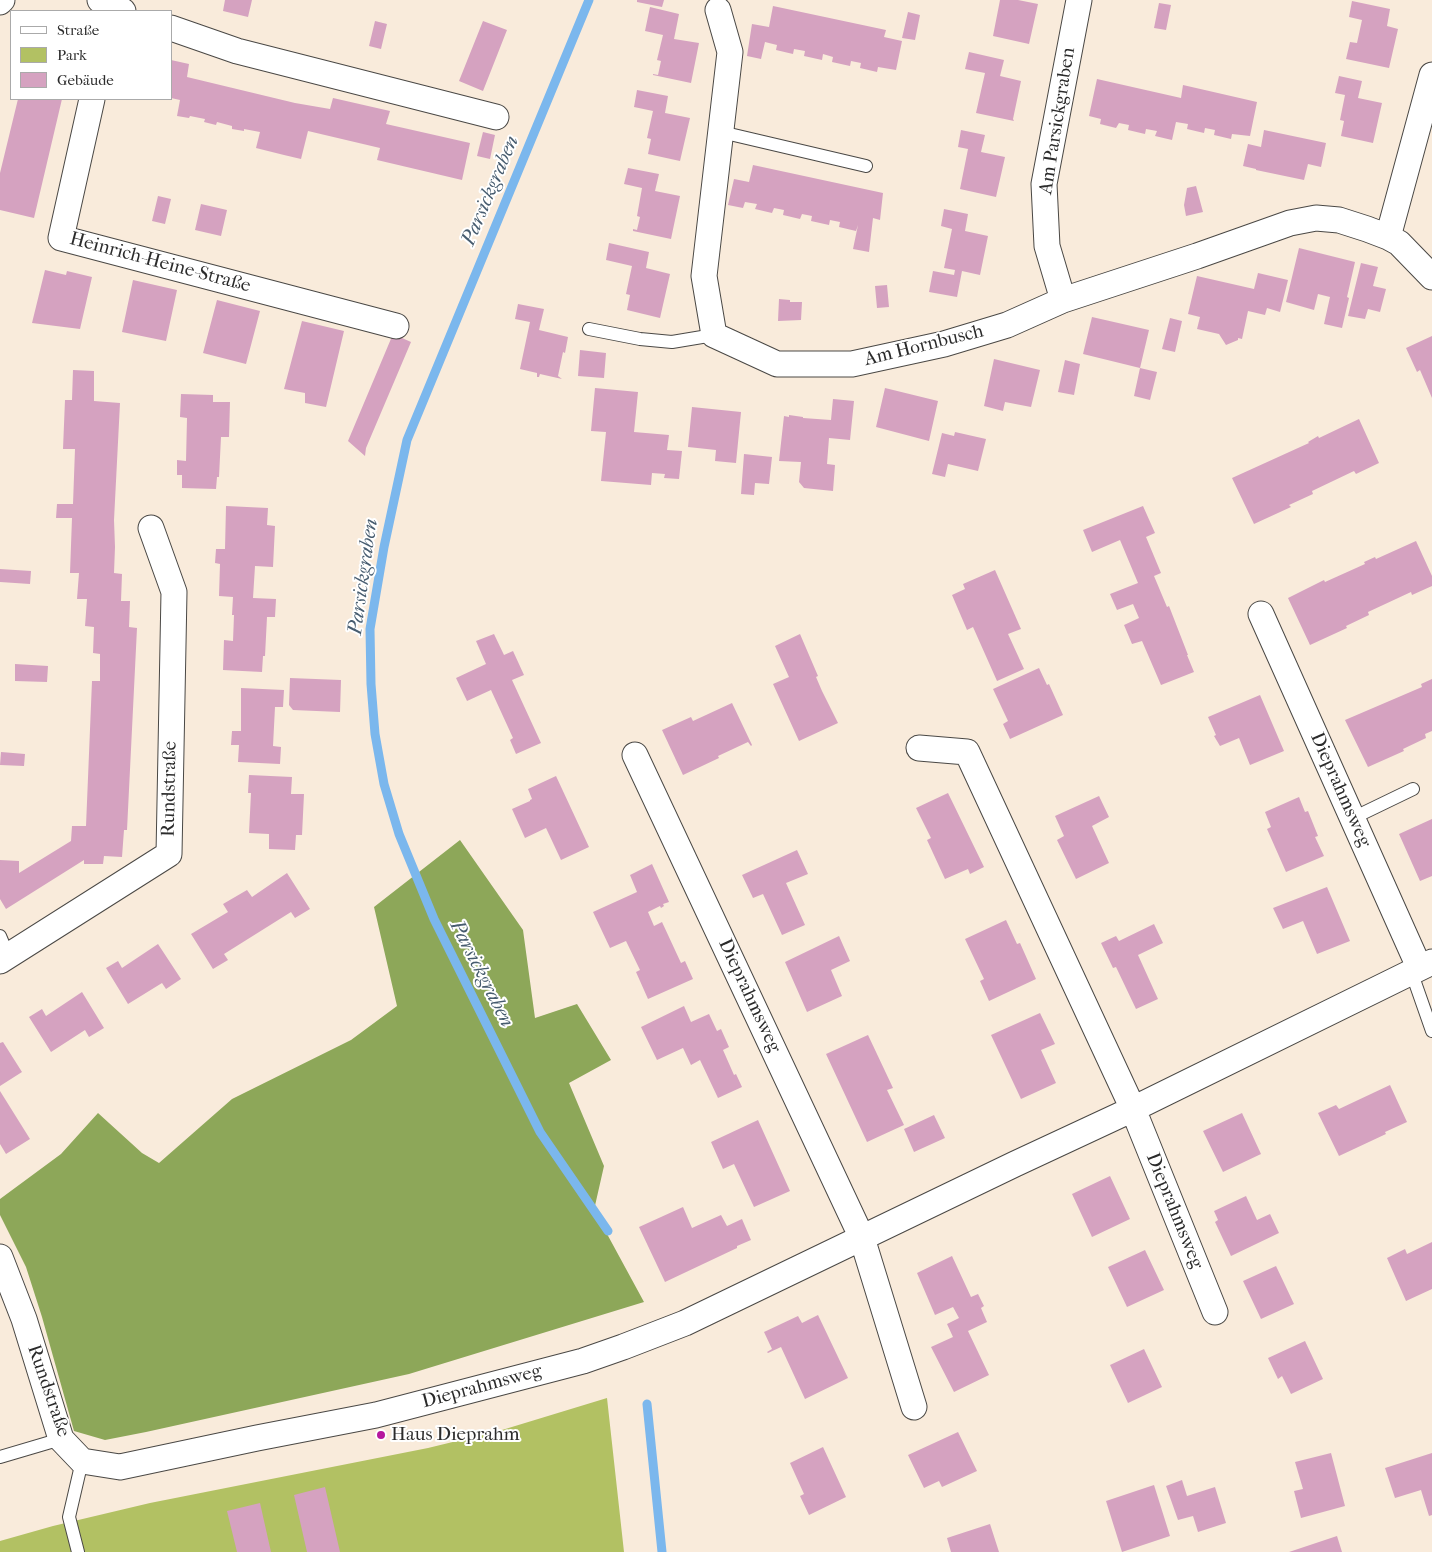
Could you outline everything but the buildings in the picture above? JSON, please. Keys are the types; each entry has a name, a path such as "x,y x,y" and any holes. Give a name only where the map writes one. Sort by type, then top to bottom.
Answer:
{"street":[{"name":"Am Parsickgraben","path":"1063,300 1047,246 1044,184 1078,0"},
{"path":"714,335 704,276 730,52 721,5"},
{"path":"172,28 237,51 496,118"},
{"path":"1388,237 1432,75"},
{"name":"Heinrich-Heine-Straße","path":"92,100 61,238 396,326"},
{"name":"Am Hornbusch","path":"714,335 777,364 852,364 944,344 1007,325 1063,300 1290,223 1316,218 1338,220 1367,228 1388,237 1399,243 1432,277"},
{"name":"Rundstraße","path":"3,951 169,854 174,592 151,528"},
{"name":"Dieprahmsweg","path":"82,1461 120,1466 376,1415 583,1361 623,1347 686,1323 1133,1109 1421,967 1261,614"},
{"name":"Dieprahmsweg","path":"919,748 967,752 1133,1109 1215,1312"},
{"name":"Dieprahmsweg","path":"635,755 862,1238 914,1407"},
{"name":"Rundstraße","path":"0,1257 24,1319 60,1439 82,1461"}],"lane":[{"path":"721,132 866,166"},
{"path":"589,329 640,339 672,342 714,335"},
{"path":"1353,818 1413,789"},
{"path":"1421,967 1432,1032"},
{"path":"0,1457 60,1439"},
{"path":"78,1552 69,1517 82,1461"}],"green space":[{"path":"460,840 523,930 535,1018 577,1004 611,1060 569,1083 604,1166 594,1210 644,1302 409,1374 105,1440 74,1431 26,1267 0,1215 0,1199 61,1154 98,1113 142,1153 159,1163 232,1099 351,1040 397,1006 374,907"},
{"path":"607,1398 624,1552 0,1552 0,1541 53,1526 150,1503 428,1448 502,1430"}],"waterway":[{"name":"Parsickgraben","path":"589,0 407,440 384,547 370,629 371,684 375,734 384,784 399,834 434,919 540,1132 608,1231"},
{"name":"Parsickgraben","path":"647,1404 662,1552"}],"place":[{"name":"Haus Dieprahm","path":"381,1435"}]}
